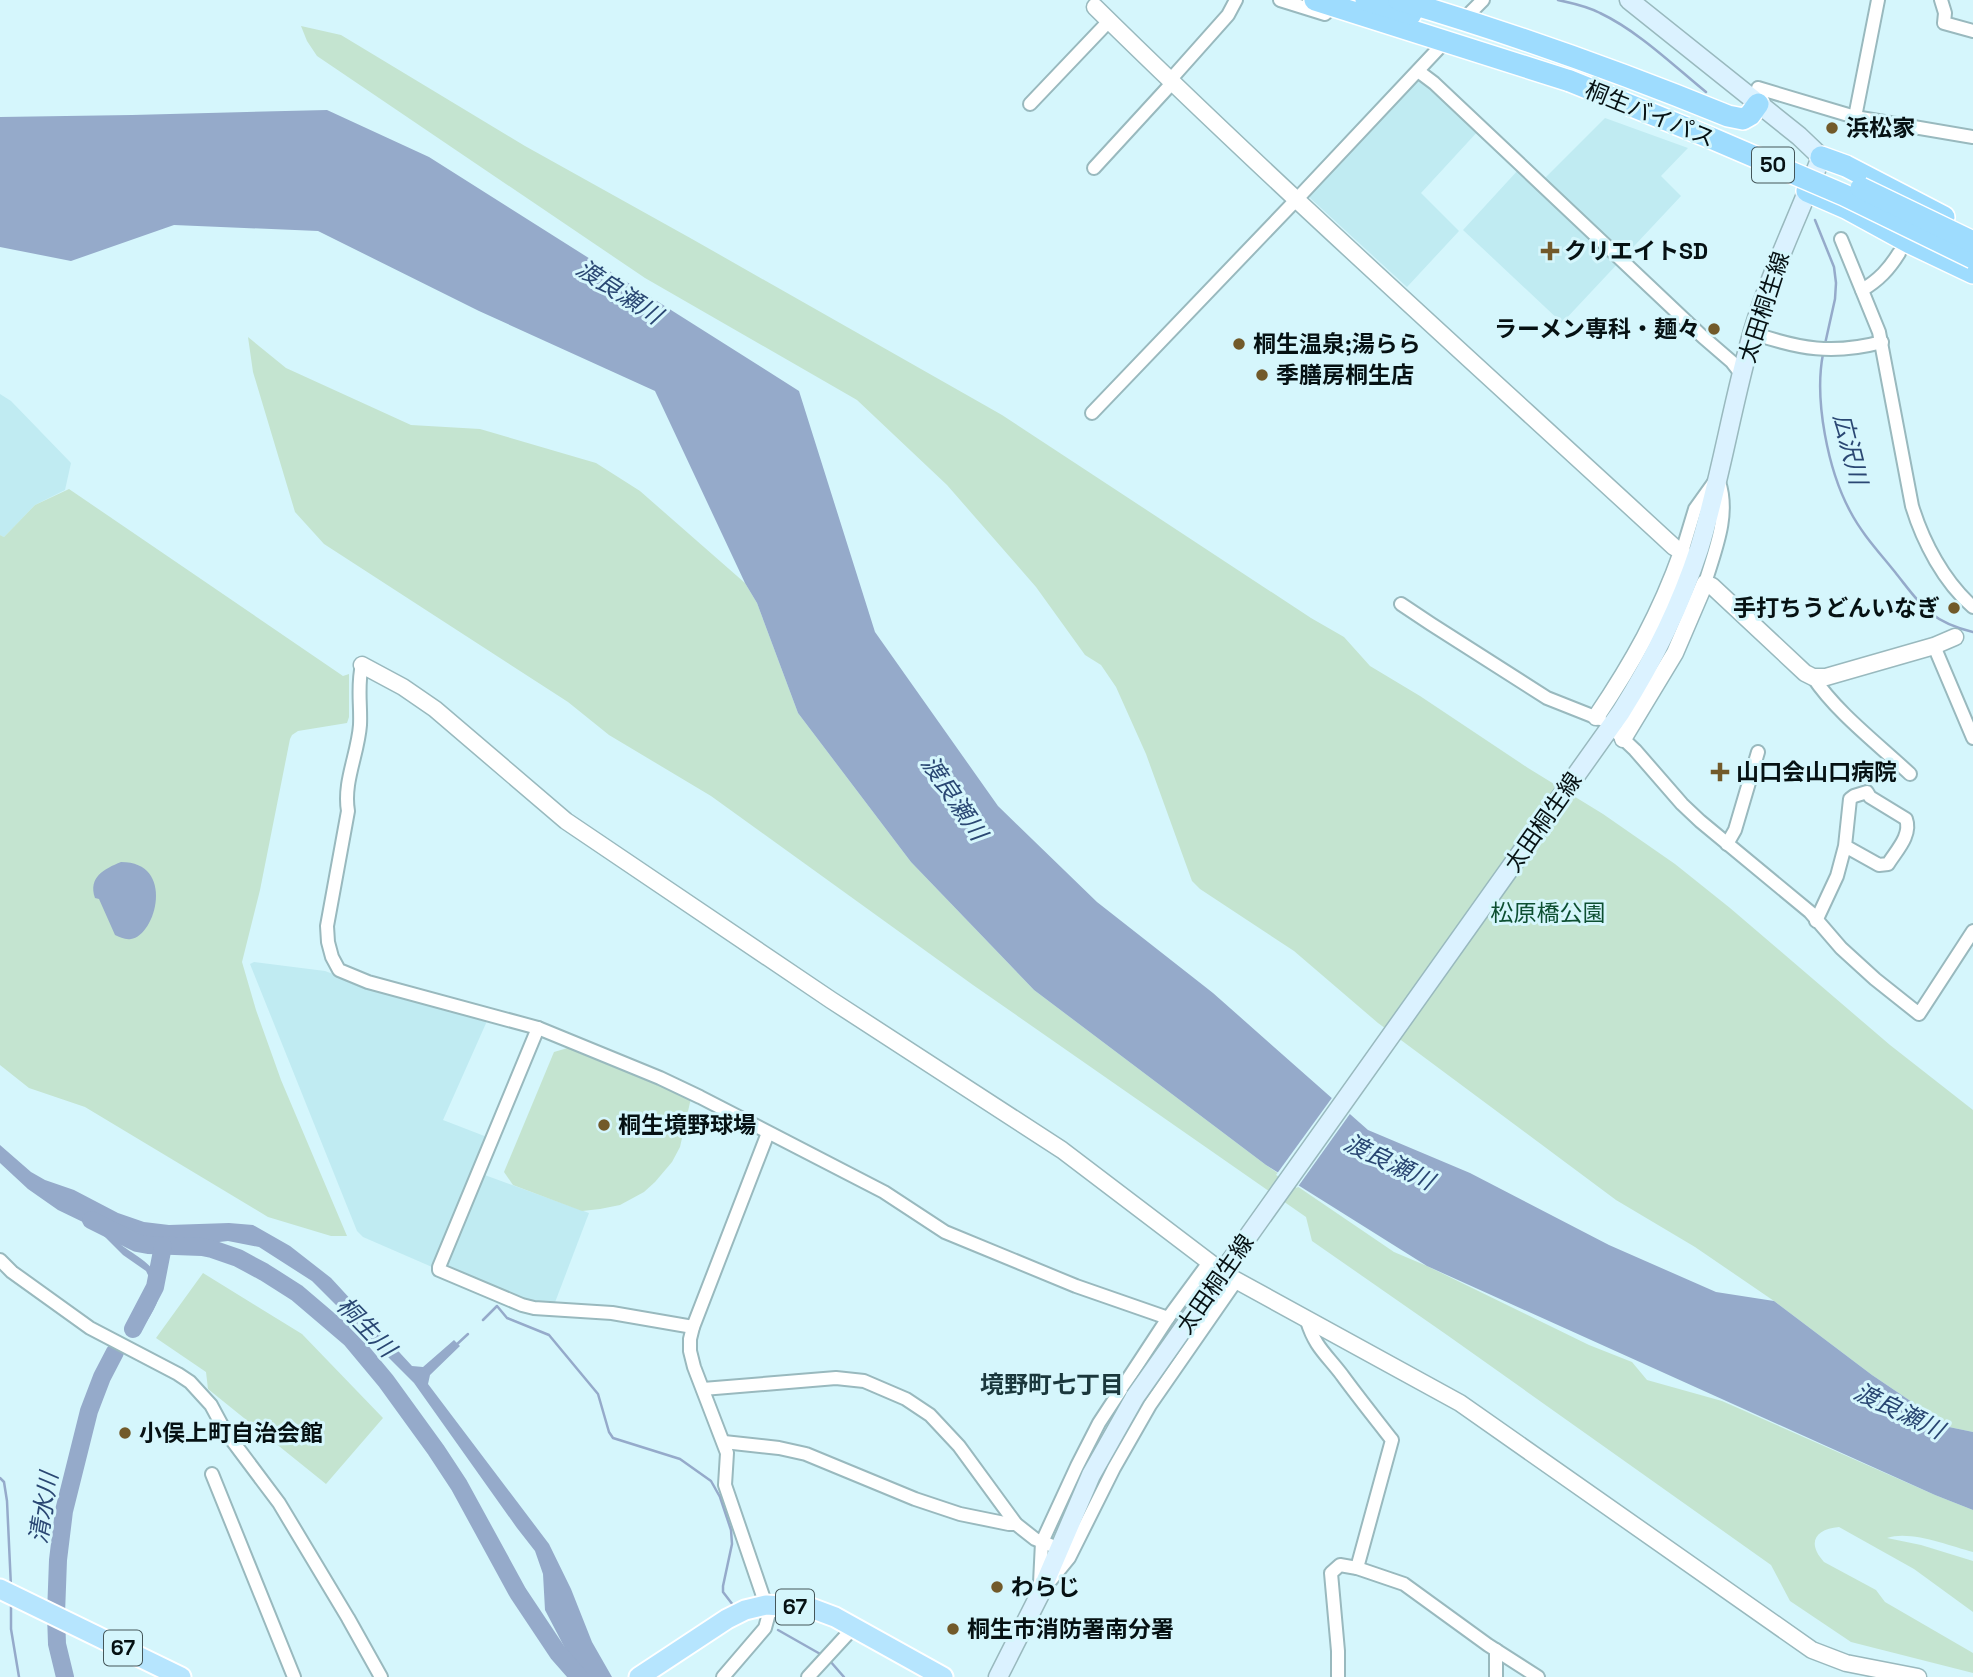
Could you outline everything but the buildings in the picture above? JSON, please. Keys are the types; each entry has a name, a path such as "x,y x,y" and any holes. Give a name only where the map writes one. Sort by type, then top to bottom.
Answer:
{"highway":[{"name":"桐生バイパス","path":"1315,0 1572,75 1844,195 1973,258"},
{"name":"桐生バイパス","path":"1366,0 1468,32 1850,182 1973,242"},
{"name":"50","path":"1399,0 1622,73 1728,116 1743,119 1750,115 1758,104"},
{"name":"50","path":"1821,157 1846,166 1973,232"},
{"name":"50","path":"1807,191 1973,273"}],"main road":[{"path":"1629,0 1799,136 1821,157"},
{"name":"太田桐生線","path":"998,1677 1040,1594 1057,1548 1091,1475 1135,1396 1581,769 1641,680 1685,588 1718,478 1753,333 1782,249 1821,157"},
{"name":"67","path":"0,1589 181,1677"},
{"name":"67","path":"643,1674 727,1619 766,1605 811,1608 853,1628 934,1675"}],"street":[{"path":"1094,168 1228,15 1237,0"},
{"path":"1280,0 1539,79 1742,159 1807,191"},
{"path":"1461,22 1483,0"},
{"path":"1855,117 1878,0"},
{"path":"1941,0 1945,13 1944,23 1973,31"},
{"path":"1089,4 1296,200 1682,552"},
{"path":"1030,104 1109,21"},
{"path":"1092,413 1439,48"},
{"path":"1419,71 1732,362 1742,375"},
{"path":"1758,104 1758,88 1855,117 1973,137"},
{"path":"1841,239 1882,342 1917,523 1942,569 1973,607"},
{"path":"1862,290 1875,282 1899,253"},
{"path":"1753,333 1797,346 1824,350 1851,349 1882,342"},
{"path":"1401,604 1547,698 1598,718 1646,638 1663,603 1695,509 1718,478"},
{"path":"1718,478 1722,490 1723,519 1705,583 1675,653 1620,736 1682,804 1810,912 1840,948 1919,1014 1973,931"},
{"path":"1705,583 1712,586 1812,677 1836,705 1910,774"},
{"path":"1812,677 1826,677 1944,643 1955,637"},
{"path":"1934,646 1973,738"},
{"path":"1057,1548 1051,1523 1099,1423 1168,1318 1211,1263 1062,1150 831,1000 566,821 435,709 403,687 362,665 358,683 360,727 345,797 348,811 327,926 332,957 339,970 368,982 537,1028 700,1097 884,1192 945,1232 1076,1286 1168,1318"},
{"path":"1727,844 1735,830 1758,752"},
{"path":"1816,921 1836,876 1845,846 1850,799 1867,792 1870,797 1906,819 1908,824 1909,831 1884,866 1845,846"},
{"path":"537,1028 439,1270 534,1308 612,1313 693,1327"},
{"path":"723,1677 765,1628 768,1617 725,1485 727,1453 694,1367 690,1339 768,1133"},
{"path":"0,1260 88,1331 178,1374 204,1397 225,1432 279,1503 381,1677"},
{"path":"1057,1548 1114,1468 1150,1405 1234,1280 1461,1403 1812,1650 1846,1663 1918,1677"},
{"path":"1307,1321 1319,1349 1392,1440 1357,1569"},
{"path":"703,1389 836,1378 864,1381 906,1399 930,1415 958,1446 1016,1524 1057,1548"},
{"path":"724,1442 806,1454 915,1499 960,1514 1016,1524"},
{"path":"212,1474 294,1677"},
{"path":"1338,1677 1331,1573 1340,1565 1404,1584 1538,1677"},
{"path":"808,1677 853,1628"},
{"path":"1496,1650 1496,1677"}],"shaded area":[{"path":"1422,78 1479,130 1421,193 1459,231 1407,287 1309,197 1310,190 1414,80"},
{"path":"1605,118 1688,148 1661,176 1681,196 1562,323 1463,230 1519,169 1543,180"},
{"path":"0,394 11,401 71,463 65,490 35,505 4,537 0,535"},
{"path":"254,962 325,971 384,993 487,1021 443,1120 487,1137 432,1267 363,1237 357,1231 250,964"},
{"path":"482,1174 589,1213 554,1305 532,1301 447,1268 445,1264"}],"green space":[{"name":"松原橋公園","path":"301,26 341,35 525,146 1002,415 1344,637 1370,666 1603,814 1675,864 1890,1045 1973,1110 1973,1432 1949,1427 1695,1247 1616,1200 1378,1023 1294,951 1200,889 1192,881 1146,754 1116,687 1101,665 1085,655 1036,587 947,485 857,400 645,278 317,56"},
{"path":"248,337 286,368 411,425 480,429 596,463 640,491 745,583 757,603 798,713 911,862 1034,990 1266,1165 1394,1252 1589,1345 1632,1362 1647,1380 1722,1401 1973,1510 1973,1552 1918,1537 1887,1538 1973,1561 1973,1612 1914,1569 1839,1527 1824,1530 1815,1543 1824,1562 1876,1590 1885,1602 1973,1653 1973,1673 1851,1642 1790,1601 1771,1565 1312,1241 1306,1217 973,985 711,796 609,735 568,702 324,544 295,512 253,372"},
{"path":"69,489 343,676 349,674 347,723 298,731 290,739 260,890 242,962 281,1080 347,1236 331,1236 268,1217 85,1107 29,1088 0,1065 0,535 4,537 35,505"},
{"name":"桐生境野球場","path":"571,1047 691,1098 680,1147 672,1162 644,1192 620,1205 582,1211 513,1185 504,1172 554,1052"},
{"path":"203,1273 302,1334 383,1418 326,1484 208,1389 206,1372 156,1338"}],"water":[{"name":"渡良瀬川","path":"327,110 429,157 799,391 875,632 998,806 1097,902 1213,993 1368,1130 1470,1173 1609,1245 1716,1292 1774,1301 1872,1375 1949,1427 1973,1432 1973,1510 1427,1266 1266,1165 1034,990 911,862 798,713 757,603 745,583 655,391 479,311 318,231 174,225 71,261 0,247 0,117"},
{"path":"121,862 138,865 149,874 155,886 156,899 148,926 140,935 131,939 115,935 93,891 99,875"},
{"path":"0,1145 31,1172 45,1180 74,1190 118,1213 144,1222 169,1225 253,1225 290,1246 331,1278 412,1366 423,1367 454,1340 460,1346 430,1375 428,1384 549,1544 592,1642 612,1677 580,1677 545,1610 543,1574 535,1551 414,1383 312,1281 259,1247 228,1241 176,1244 146,1239 111,1227 118,1242 150,1267 160,1285 157,1303 139,1333 128,1325 145,1302 151,1288 146,1271 123,1255 101,1233 58,1210 28,1189 0,1163"}],"pier":[{"path":"1334,1095 1352,1111 1297,1188 1276,1175"}],"waterway":[{"name":"広沢川","path":"1558,0 1590,8 1614,20 1655,49 1706,92"},
{"name":"広沢川","path":"1815,220 1834,267 1836,283 1825,344"},
{"name":"広沢川","path":"1823,354 1820,392 1825,434 1835,476 1850,511 1871,543 1928,611 1946,623 1973,632"},
{"name":"桐生川","path":"91,1220 137,1243 202,1247 238,1258 297,1293 351,1339 386,1381 436,1450 459,1485 518,1593 558,1653 579,1677"},
{"name":"清水川","path":"133,1329 155,1287 163,1246"},
{"path":"483,1320 497,1306 507,1318 549,1335 598,1394 613,1438 680,1459 711,1481 720,1497 731,1530 732,1544 723,1592 733,1605"},
{"path":"455,1346 468,1334"},
{"name":"清水川","path":"65,1677 57,1644 56,1614 58,1560 64,1511 89,1411 115,1352"},
{"path":"0,1478 4,1482 7,1501 11,1587"},
{"path":"11,1604 11,1629 19,1677"},
{"path":"778,1630 822,1655"},
{"path":"830,1661 844,1677"}],"place":[{"name":"浜松家","path":"1832,128"},
{"name":"クリエイトSD","path":"1550,251"},
{"name":"ラーメン専科・麺々","path":"1714,329"},
{"name":"桐生温泉;湯らら","path":"1239,344"},
{"name":"季膳房桐生店","path":"1262,375"},
{"name":"手打ちうどんいなぎ","path":"1954,608"},
{"name":"山口会山口病院","path":"1720,772"},
{"name":"桐生境野球場","path":"604,1125"},
{"name":"小俣上町自治会館","path":"125,1433"},
{"name":"わらじ","path":"997,1587"},
{"name":"桐生市消防署南分署","path":"953,1629"}],"district":[{"name":"境野町七丁目","path":"1052,1385"}]}
